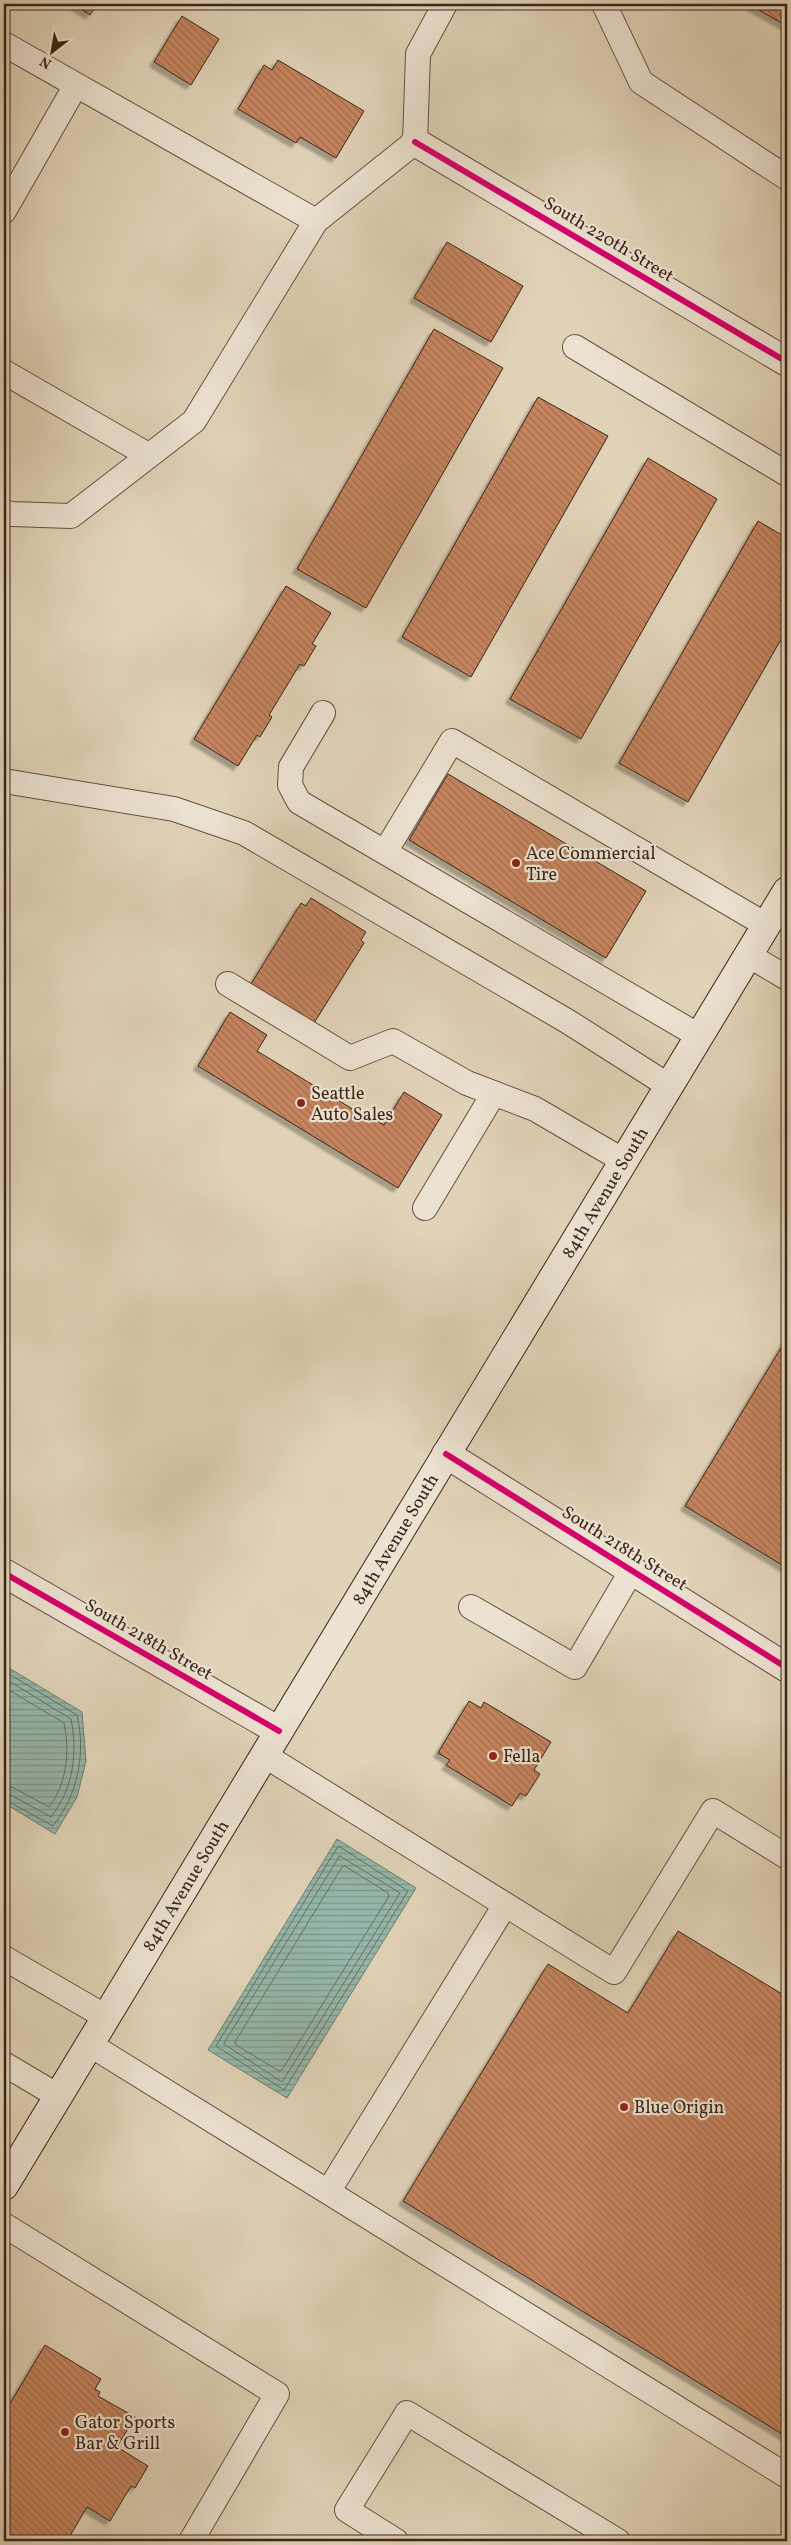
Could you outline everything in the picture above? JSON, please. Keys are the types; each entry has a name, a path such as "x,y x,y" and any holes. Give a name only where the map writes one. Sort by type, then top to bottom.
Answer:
{"main road":[{"name":"South 220th Street","path":"415,142 787,362"},
{"name":"84th Avenue South","path":"4,2186 787,891"},
{"name":"South 218th Street","path":"446,1454 787,1668"},
{"name":"South 218th Street","path":"4,1573 279,1731"}],"lane":[{"path":"4,512 71,516 194,421 316,221 415,142 418,54 445,4"},
{"path":"604,4 641,82 785,170"},
{"path":"4,44 316,221"},
{"path":"4,210 76,85"},
{"path":"575,347 787,474"},
{"path":"4,372 148,455"},
{"path":"323,713 291,767 290,785 299,802 699,1036"},
{"path":"385,852 452,741 766,925"},
{"path":"4,781 174,809 244,833 567,1020 669,1086"},
{"path":"748,955 787,978"},
{"path":"228,984 350,1058 393,1040 466,1083 535,1109 624,1161"},
{"path":"425,1208 494,1093"},
{"path":"471,1607 574,1667 632,1570"},
{"path":"264,1755 614,1972 713,1811 787,1856"},
{"path":"328,2192 505,1905"},
{"path":"4,1958 106,2017"},
{"path":"89,2044 787,2476"},
{"path":"4,2064 58,2096"},
{"path":"4,2225 277,2394 191,2541"},
{"path":"396,2541 347,2510 407,2413 618,2541"}],"water":[{"path":"4,1665 82,1712 86,1761 77,1797 55,1834 4,1803"},
{"path":"337,1839 416,1888 287,2098 208,2050"}],"building":[{"path":"73,4 97,4 90,15"},
{"path":"748,4 787,4 787,26"},
{"path":"182,16 219,39 191,85 154,62"},
{"path":"278,60 364,111 336,158 300,137 296,143 238,109 264,65 272,70"},
{"path":"447,242 523,286 491,342 414,298"},
{"path":"434,329 503,368 366,608 297,569"},
{"path":"538,397 608,436 471,677 402,637"},
{"path":"648,458 717,499 581,739 510,699"},
{"path":"758,521 787,538 787,629 688,802 619,763"},
{"path":"286,586 331,613 312,644 316,646 304,666 300,664 269,715 272,717 260,737 257,735 238,766 194,739"},
{"path":"448,774 646,891 606,958 409,840"},
{"path":"311,898 366,932 361,940 364,943 314,1023 251,984 301,903 306,906"},
{"name":"Seattle Auto Sales","path":"230,1012 267,1035 257,1051 364,1116 365,1114 384,1125 404,1092 442,1115 398,1188 198,1066"},
{"path":"787,1338 787,1568 685,1506"},
{"name":"Fella","path":"469,1701 481,1708 484,1702 551,1742 534,1770 540,1774 526,1796 520,1793 512,1806 446,1765 450,1760 438,1753"},
{"name":"Blue Origin","path":"678,1931 787,1997 787,2437 403,2201 548,1964 628,2013"},
{"name":"Gator Sports Bar & Grill","path":"45,2345 101,2379 95,2389 100,2392 98,2396 135,2417 117,2447 148,2466 135,2488 131,2486 110,2521 87,2507 67,2541 4,2541 4,2409 6,2406 8,2407"}],"cycle path":[{"path":"415,142 787,362"},
{"path":"446,1454 787,1668"},
{"path":"4,1573 279,1731"}],"place":[{"name":"Ace Commercial Tire","path":"516,863"},
{"name":"Seattle Auto Sales","path":"301,1103"},
{"name":"Fella","path":"493,1756"},
{"name":"Blue Origin","path":"624,2107"},
{"name":"Gator Sports Bar & Grill","path":"65,2432"}]}
